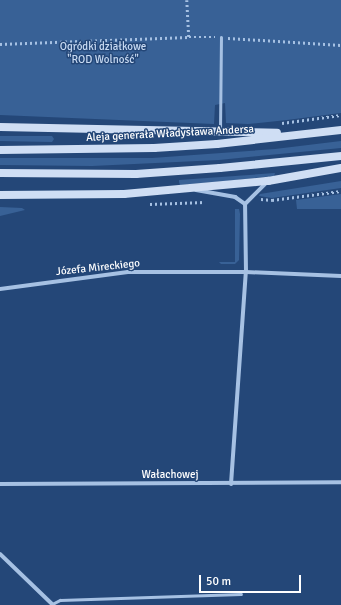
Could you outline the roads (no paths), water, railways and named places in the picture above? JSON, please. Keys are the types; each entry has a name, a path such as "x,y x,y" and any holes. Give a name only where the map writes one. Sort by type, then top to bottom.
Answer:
{"main road":[{"path":"0,127 310,134"},
{"name":"Aleja generała Władysława Andersa","path":"0,150 154,148 216,144 341,130"},
{"path":"0,173 136,174 220,168 341,156"},
{"path":"0,195 124,194 268,181 341,168"}],"street":[{"path":"230,484 246,272 245,204 268,181"},
{"path":"186,189 229,195 245,204"},
{"name":"Józefa Mireckiego","path":"0,289 128,272 246,272 341,276"},
{"name":"Wałachowej","path":"0,484 230,484 341,482"},
{"path":"0,554 53,604"}],"lane":[{"path":"220,37 220,131"},
{"path":"53,604 60,600 241,594"}],"park label":[{"name":"Ogródki działkowe \"ROD Wolność\"","path":"103,54"}]}
